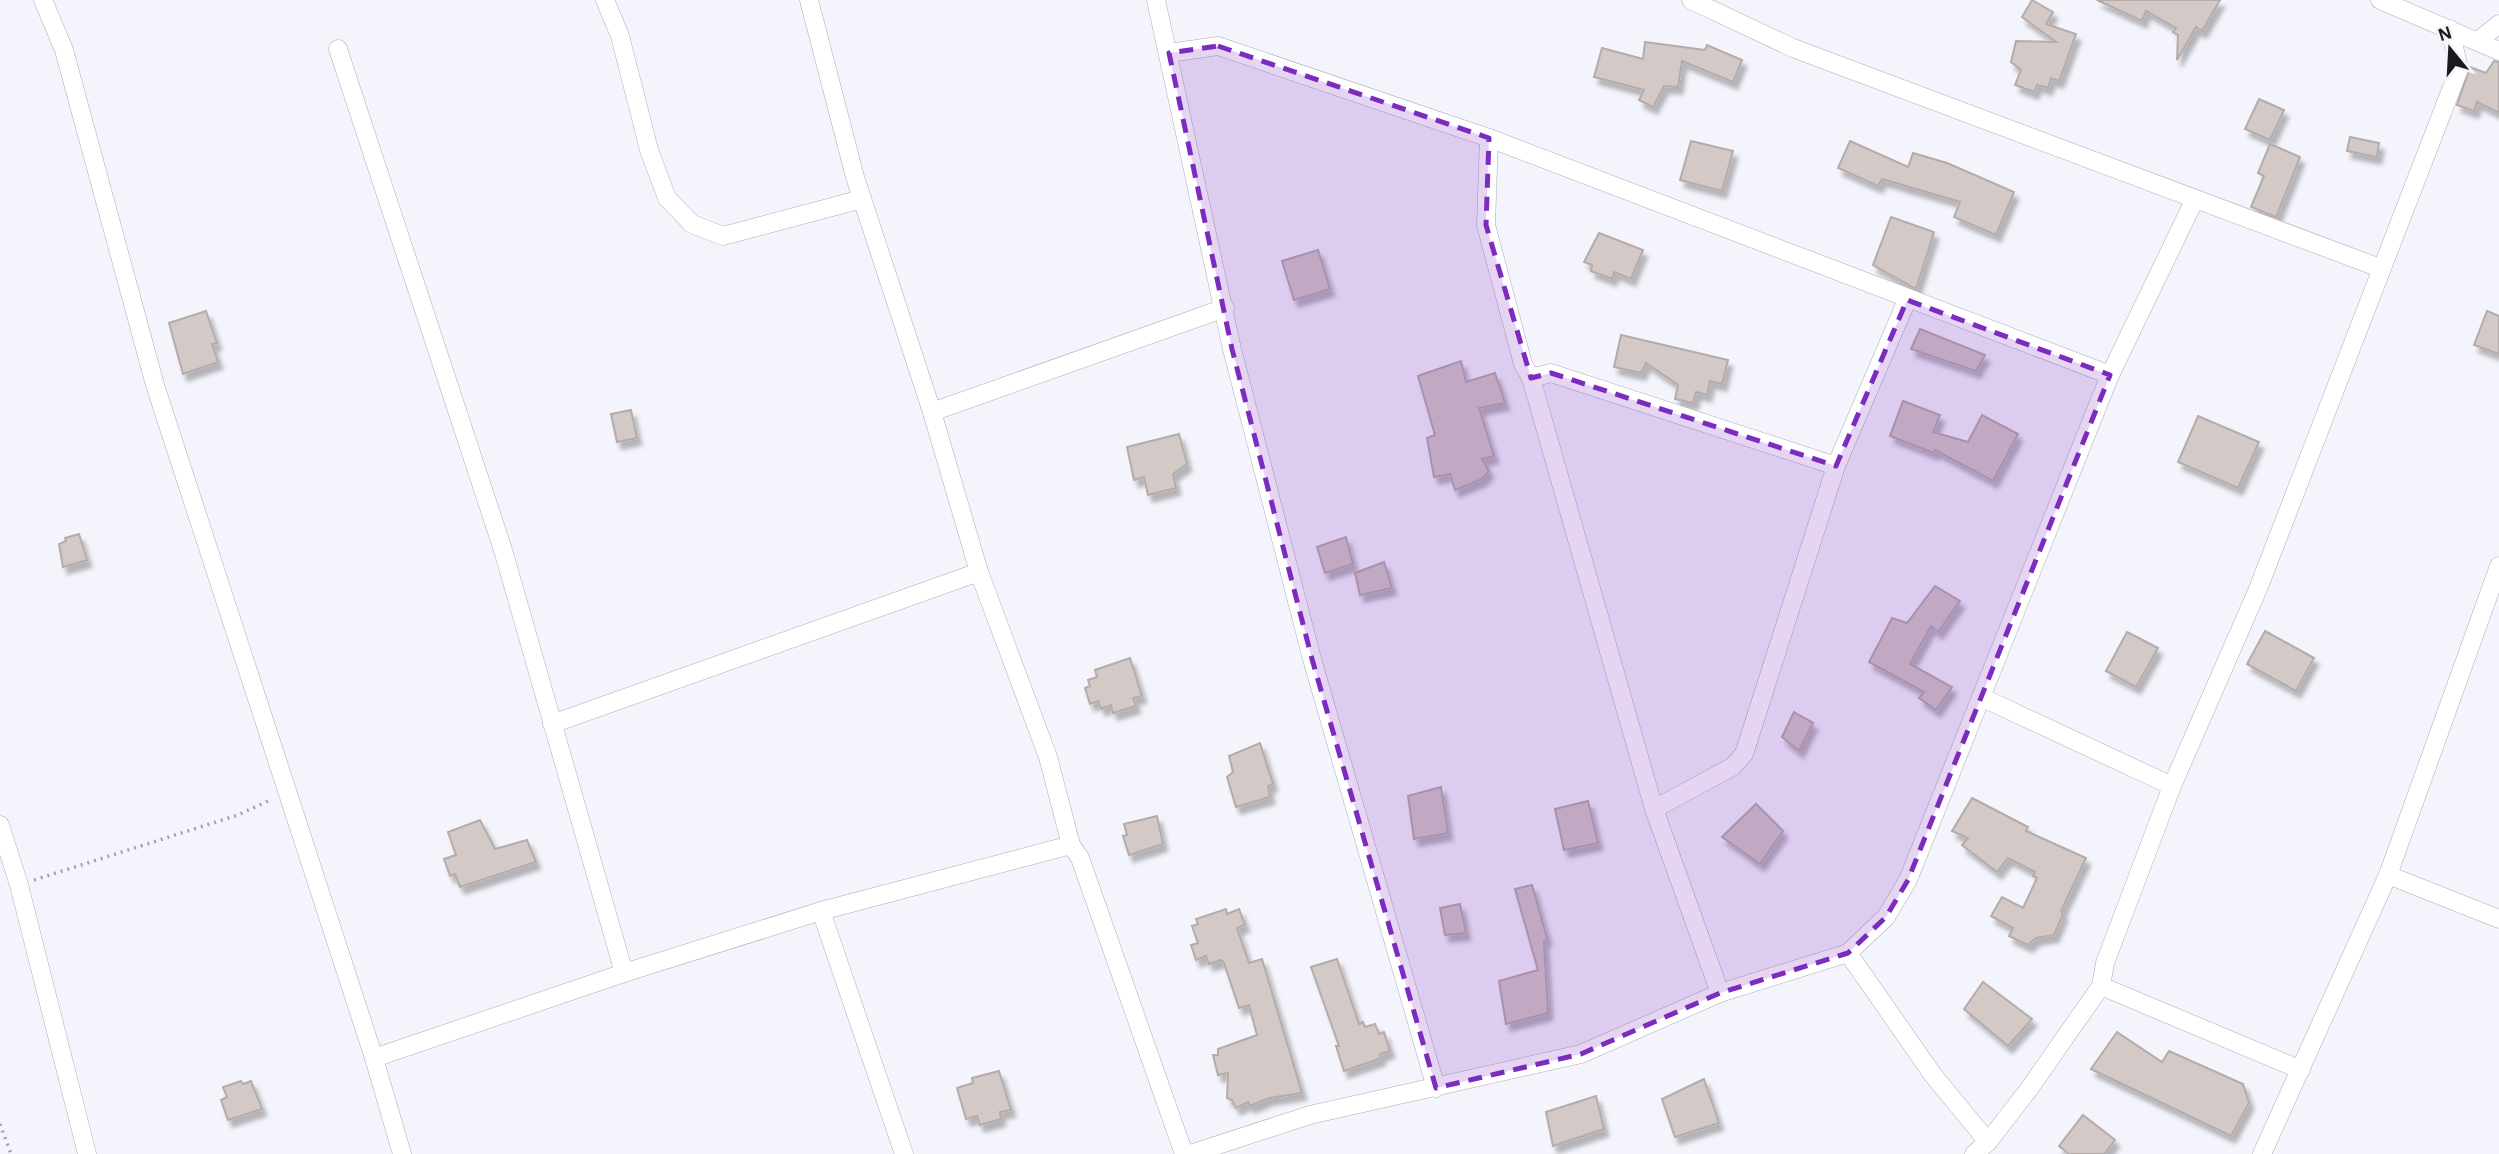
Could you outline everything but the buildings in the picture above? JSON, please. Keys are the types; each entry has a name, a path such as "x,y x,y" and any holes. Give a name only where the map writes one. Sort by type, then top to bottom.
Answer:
{"street":[{"path":"43,0 64,50 155,385 374,1058 402,1154"},
{"path":"606,0 620,36 649,150 667,198 692,224 723,236 862,199"},
{"path":"809,0 862,199 932,412 979,572 1048,757 1071,845 1080,858 1184,1154"},
{"path":"1156,0 1233,349 1312,659 1436,1088"},
{"path":"1691,0 1793,48 2194,201 2380,268"},
{"path":"2380,0 2499,51"},
{"path":"2478,41 2499,24"},
{"path":"1848,953 1981,1148 2101,986 2105,963 2172,786 2258,589 2459,69 2450,29"},
{"path":"1168,52 1218,46 1489,138 1907,300 2110,375"},
{"path":"338,49 503,550 624,973"},
{"path":"1489,138 1486,225 1523,364 1531,378 1654,808 1720,993"},
{"path":"1190,1154 1310,1115 1581,1054 1720,993 1848,953 1886,918 1908,880 2110,375 2194,201"},
{"path":"1654,808 1732,767 1744,754 1836,466 1907,300"},
{"path":"932,412 1225,309"},
{"path":"1531,378 1551,373 1836,466"},
{"path":"2262,1154 2388,875 2499,566"},
{"path":"552,724 979,572"},
{"path":"1980,697 2172,786"},
{"path":"0,825 19,885 88,1154"},
{"path":"374,1058 624,973 821,911 1071,845"},
{"path":"2388,875 2499,919"},
{"path":"821,911 904,1154"},
{"path":"2101,986 2301,1070"}],"path":[{"path":"19,885 238,815 287,791"},
{"path":"0,1124 11,1154"}],"highlighted area":[{"path":"1218,46 1489,138 1486,225 1531,378 1551,373 1836,466 1907,300 2110,375 1908,880 1886,917 1848,953 1720,993 1581,1054 1436,1088 1312,659 1232,349 1169,53"}]}
